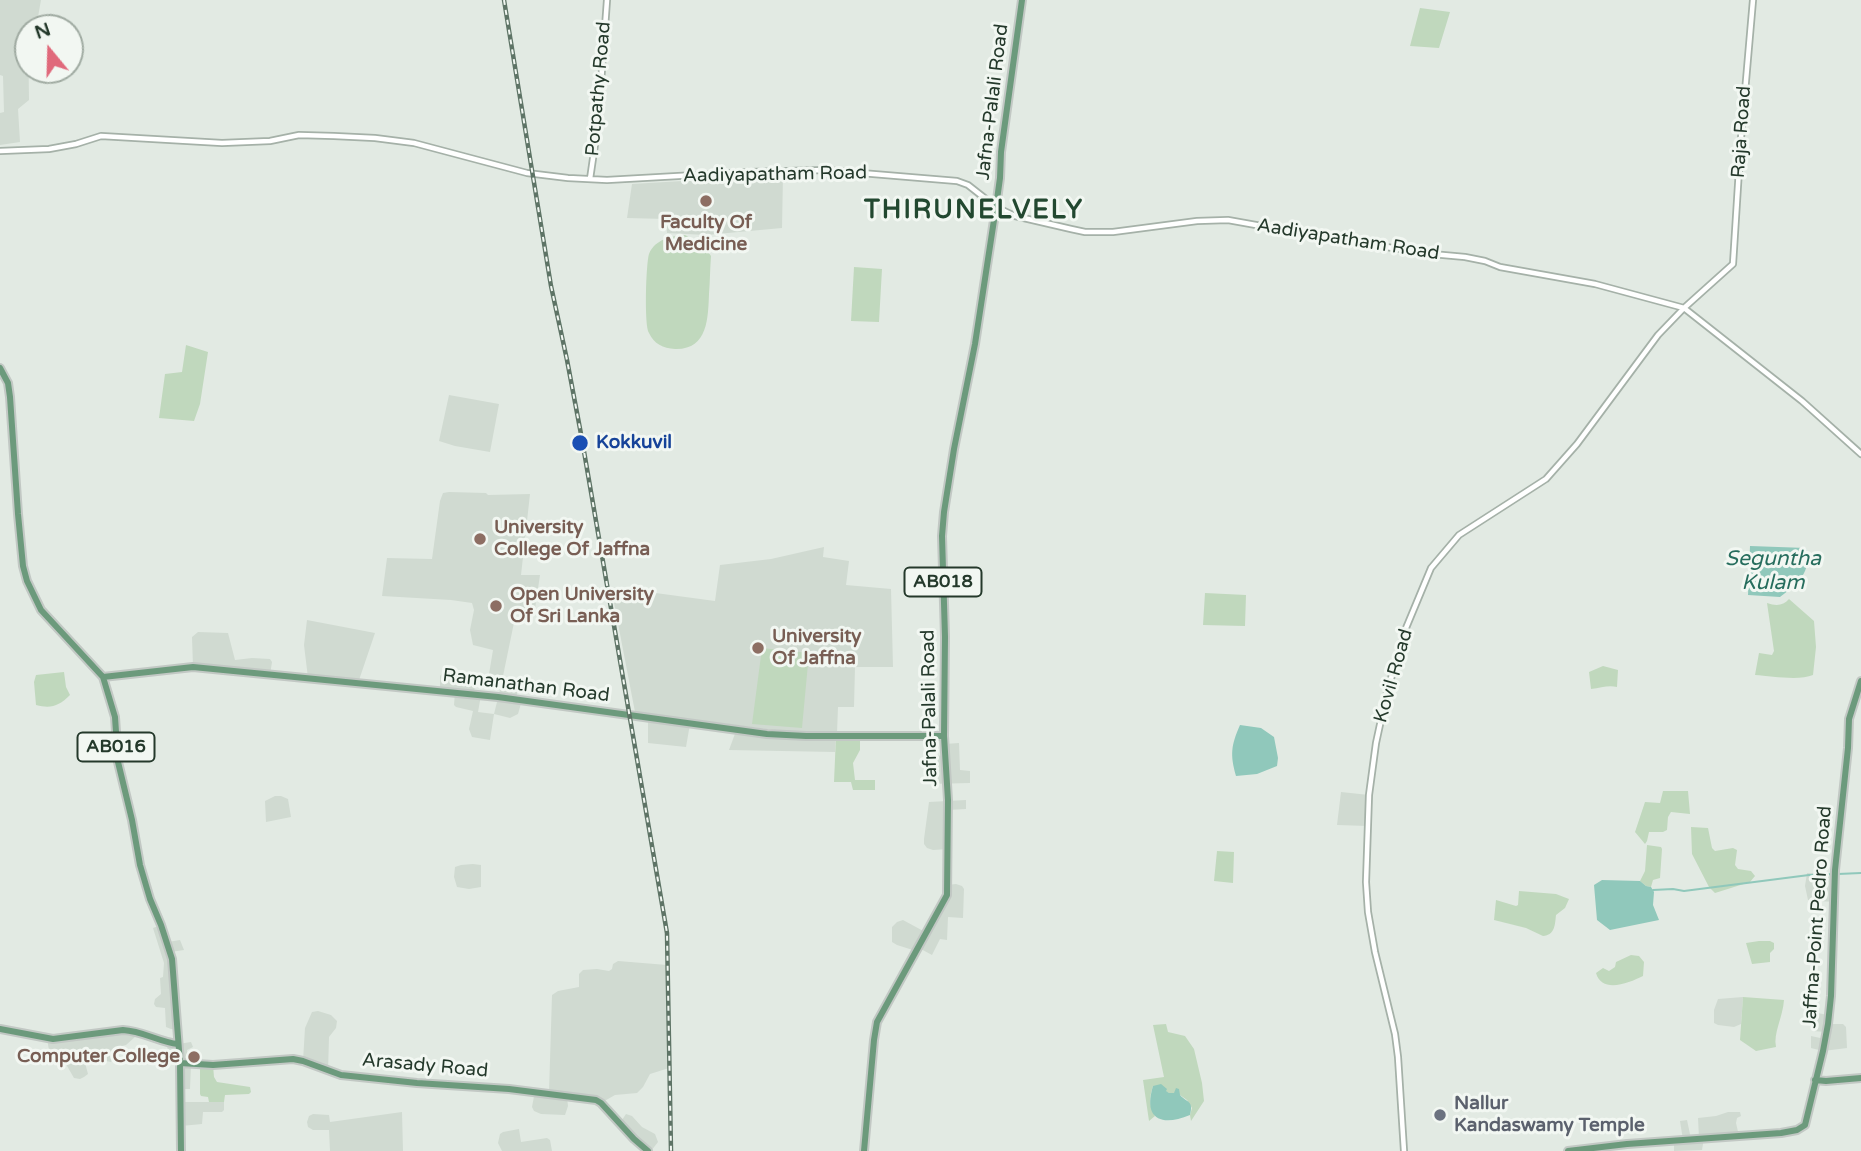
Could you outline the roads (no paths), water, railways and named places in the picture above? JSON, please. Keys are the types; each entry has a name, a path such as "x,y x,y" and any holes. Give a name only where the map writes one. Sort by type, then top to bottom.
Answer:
{"main road":[{"name":"Jafna-Palali Road","path":"864,1151 877,1023 947,895 948,800 944,736 942,536 944,512 975,344 996,207 1022,0"},
{"name":"AB016","path":"0,368 8,383 10,397 19,524 27,581 41,610 103,677 115,717 118,762 140,866 172,959 180,1063 181,1151"},
{"name":"Ramanathan Road","path":"103,677 193,667 498,697 767,734 944,736"},
{"name":"Jaffna-Point Pedro Road","path":"1568,1151 1747,1136 1797,1130 1805,1125 1823,1051 1831,996 1835,870 1849,719 1861,681"},
{"path":"0,1029 47,1039 123,1030 136,1031 178,1044"},
{"name":"Arasady Road","path":"180,1063 213,1065 293,1059 328,1072 358,1077 509,1088 596,1100 648,1151"},
{"path":"1815,1080 1861,1078"}],"street":[{"name":"Potpathy Road","path":"590,179 598,124 607,0"},
{"name":"Raja Road","path":"1733,264 1753,0"},
{"name":"Aadiyapatham Road","path":"0,151 49,149 101,136 222,143 270,141 299,135 375,138 414,143 527,173 568,178 607,180 772,171 853,171 957,181 968,185 996,207 1015,216 1085,232 1113,232 1196,220 1228,220 1334,239 1465,257 1500,267 1595,284 1684,308 1801,401 1861,454"},
{"name":"Kovil Road","path":"1404,1151 1395,1034 1375,952 1366,882 1369,795 1376,743 1387,692 1406,628 1431,568 1438,559 1459,536 1546,479 1577,444 1658,335 1733,264"}],"water":[{"name":"Seguntha Kulam","path":"1750,546 1806,548 1807,564 1802,577 1780,597 1748,595"},
{"path":"1240,725 1261,728 1274,737 1277,766 1257,774 1236,776 1232,750"},
{"path":"1602,880 1640,881 1651,887 1654,892 1653,905 1659,920 1610,930 1597,920 1594,885"},
{"path":"1161,1084 1169,1093 1179,1089 1180,1095 1190,1104 1190,1115 1180,1119 1163,1120 1153,1113 1150,1106 1153,1086"}],"waterway":[{"path":"1838,874 1861,873"},
{"path":"1653,890 1684,891 1833,874"}],"railway":[{"path":"504,0 551,286 581,434 667,933 671,1151"}],"place":[{"name":"Faculty Of Medicine","path":"706,201"},
{"name":"Kokkuvil","path":"580,443"},
{"name":"University College Of Jaffna","path":"480,539"},
{"name":"Open University Of Sri Lanka","path":"496,606"},
{"name":"University Of Jaffna","path":"758,648"},
{"name":"Computer College","path":"194,1057"},
{"name":"Nallur Kandaswamy Temple","path":"1440,1115"}],"district":[{"name":"THIRUNELVELY","path":"974,211"}]}
